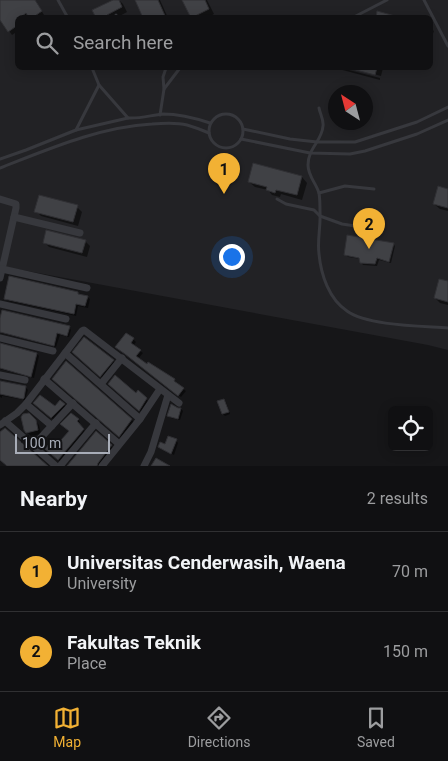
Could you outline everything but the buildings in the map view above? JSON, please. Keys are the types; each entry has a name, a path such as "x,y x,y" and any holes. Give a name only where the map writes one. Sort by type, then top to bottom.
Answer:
{"street":[{"path":"0,199 16,204 0,278"},
{"path":"14,218 80,233"},
{"path":"2,269 87,288"},
{"path":"0,304 66,319"},
{"path":"56,466 2,423 26,404 82,331 84,330 122,358 179,403"},
{"path":"0,338 53,351"},
{"path":"65,353 140,419"},
{"path":"101,384 122,358"},
{"path":"0,375 25,380"},
{"path":"44,379 119,444"},
{"path":"102,466 140,419 160,389"},
{"path":"144,466 168,394"},
{"path":"32,446 73,403"},
{"path":"26,404 52,426"},
{"path":"60,466 96,423"}],"lane":[{"path":"58,0 66,15"},
{"path":"358,15 387,0"},
{"path":"424,0 432,15"},
{"path":"433,17 448,46"},
{"path":"93,70 99,85 128,118"},
{"path":"160,115 164,89 163,76 165,70"},
{"path":"164,89 178,70"},
{"path":"76,130 99,85"},
{"path":"243,129 290,139 317,142 355,142 417,122 448,107"},
{"path":"318,108 323,128 310,152 308,165 319,193 318,254 325,280 334,298 347,311 362,318 384,323 448,328"},
{"path":"224,114 233,115 240,121 243,129 241,139 231,147 219,147 210,139 210,123 216,117 224,114"},
{"path":"0,159 76,130 128,118 160,115 189,116 210,123"},
{"path":"241,139 310,152 350,154 366,151 417,134 448,120"},
{"path":"0,168 74,140 143,124 167,123 187,125 209,133"},
{"path":"319,193 345,186 374,189"},
{"path":"277,199 286,204 314,210 320,216 342,224 375,229"}],"shaded area":[{"path":"0,0 448,0 448,350 0,266"}],"place":[{"name":"Universitas Cenderwasih, Waena","path":"224,194"},
{"name":"Fakultas Teknik","path":"369,249"}]}
